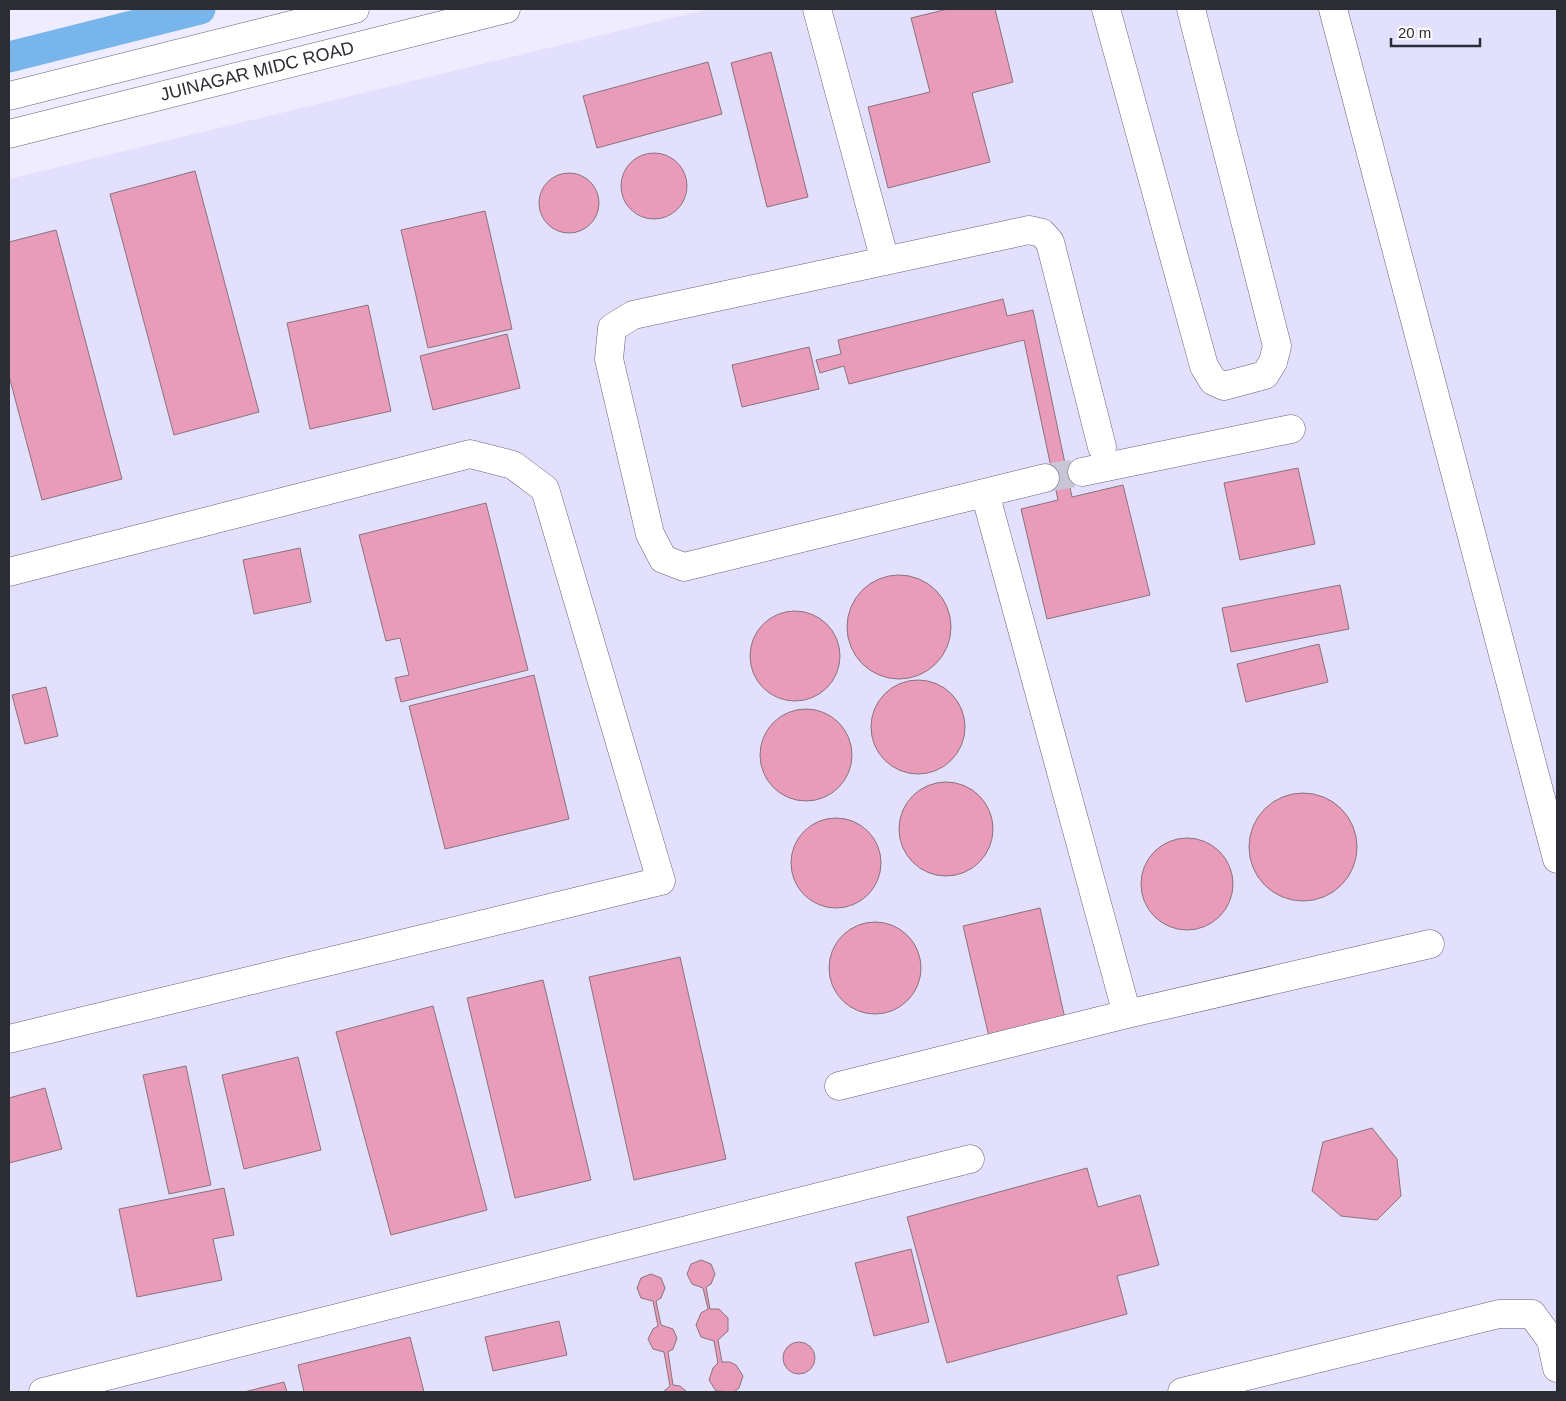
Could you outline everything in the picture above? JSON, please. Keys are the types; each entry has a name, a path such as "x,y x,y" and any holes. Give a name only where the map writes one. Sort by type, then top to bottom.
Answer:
{"street":[{"name":"JUINAGAR MIDC ROAD","path":"9,96 356,9"},
{"name":"JUINAGAR MIDC ROAD","path":"9,134 506,9"},
{"path":"817,9 885,261"},
{"path":"1106,9 1204,366 1213,381 1224,386 1264,375 1273,362 1277,346 1191,9"},
{"path":"1333,9 1557,859"},
{"path":"1045,478 684,567 663,559 650,534 609,359 612,328 633,315 1029,230 1042,233 1050,242 1102,447"},
{"path":"1082,472 1291,429"},
{"path":"9,572 470,454 513,466 545,489 661,881 9,1039"},
{"path":"985,493 1128,1014"},
{"path":"839,1086 1128,1014 1430,944"},
{"path":"43,1392 970,1159"},
{"path":"1182,1392 1499,1314 1532,1314 1551,1340 1557,1368"}],"shaded area":[{"path":"709,9 1557,9 1557,1392 9,1392 9,179"}],"building":[{"path":"948,9 995,9 1013,82 972,93 990,162 888,188 868,107 930,92 911,18"},
{"path":"771,52 808,197 767,207 731,63"},
{"path":"708,62 722,114 597,148 583,96"},
{"path":"654,153 667,155 682,168 685,173 687,186 685,199 672,214 667,217 654,219 641,217 626,204 623,199 621,186 623,173 636,158 641,155"},
{"path":"195,171 259,412 174,435 110,194"},
{"path":"569,173 586,178 594,186 599,203 594,220 586,228 569,233 552,228 544,220 539,203 544,186 552,178"},
{"path":"485,211 512,329 428,348 401,230"},
{"path":"56,230 122,479 42,500 9,376 9,242"},
{"path":"1003,299 1007,316 1033,310 1072,497 1123,485 1150,595 1047,619 1021,509 1058,500 1024,340 849,384 844,366 820,373 816,360 841,354 838,340"},
{"path":"368,305 391,411 310,429 287,323"},
{"path":"507,334 520,388 433,410 420,356"},
{"path":"809,347 819,389 742,407 732,365"},
{"path":"1298,468 1315,544 1240,560 1224,483"},
{"path":"486,503 528,670 401,702 395,678 409,675 400,638 386,641 359,535"},
{"path":"300,548 311,602 254,614 243,560"},
{"path":"899,575 919,579 936,590 947,607 951,627 947,647 936,664 919,675 899,679 879,675 862,664 851,647 847,627 851,607 862,590 879,579"},
{"path":"1340,585 1349,629 1231,652 1222,608"},
{"path":"795,611 812,614 827,624 837,639 840,656 837,673 827,688 812,698 795,701 778,698 763,688 753,673 750,656 753,639 763,624 778,614"},
{"path":"1319,644 1328,682 1246,702 1237,664"},
{"path":"534,675 569,819 445,849 409,706"},
{"path":"918,680 936,683 951,694 962,709 965,727 962,745 951,760 936,771 918,774 900,771 885,760 874,745 871,727 874,709 885,694 900,683"},
{"path":"46,687 58,736 25,744 12,695"},
{"path":"806,709 824,712 839,722 849,737 852,755 849,773 839,788 824,798 806,801 788,798 773,788 763,773 760,755 763,737 773,722 788,712"},
{"path":"946,782 964,786 979,796 989,811 993,829 989,847 979,862 964,872 946,876 928,872 913,862 903,847 899,829 903,811 913,796 928,786"},
{"path":"1303,793 1324,797 1341,809 1353,826 1357,847 1353,868 1341,885 1324,897 1303,901 1282,897 1265,885 1253,868 1249,847 1253,826 1265,809 1282,797"},
{"path":"836,818 853,821 868,831 878,846 881,863 878,880 868,895 853,905 836,908 819,905 804,895 794,880 791,863 794,846 804,831 819,821"},
{"path":"1187,838 1204,842 1219,852 1229,867 1233,884 1229,901 1219,916 1204,926 1187,930 1170,926 1155,916 1145,901 1141,884 1145,867 1155,852 1170,842"},
{"path":"1040,908 1066,1023 990,1041 963,926"},
{"path":"875,922 893,925 908,935 918,950 921,968 918,986 908,1001 893,1011 875,1014 857,1011 842,1001 832,986 829,968 832,950 842,935 857,925"},
{"path":"680,957 726,1159 634,1180 589,977"},
{"path":"543,980 591,1180 515,1198 467,998"},
{"path":"433,1006 487,1210 391,1235 336,1032"},
{"path":"298,1057 321,1150 244,1169 222,1075"},
{"path":"186,1066 211,1185 169,1194 143,1075"},
{"path":"45,1088 62,1149 9,1163 9,1098"},
{"path":"1372,1128 1397,1159 1401,1196 1377,1220 1341,1216 1312,1191 1323,1142"},
{"path":"1087,1168 1098,1207 1140,1195 1159,1265 1117,1276 1127,1314 947,1363 907,1217"},
{"path":"224,1188 234,1235 213,1239 222,1280 137,1297 119,1209"},
{"path":"911,1249 929,1322 874,1336 855,1263"},
{"path":"701,1260 711,1264 715,1274 711,1284 706,1287 710,1309 719,1309 728,1318 728,1331 718,1340 722,1362 730,1362 736,1365 743,1376 739,1388 734,1392 716,1391 709,1380 713,1368 718,1363 714,1341 701,1337 696,1325 701,1313 708,1309 703,1288 692,1284 687,1274 691,1264"},
{"path":"651,1274 661,1278 665,1288 661,1298 656,1301 661,1325 673,1329 677,1338 673,1349 668,1352 673,1385 680,1386 687,1392 663,1392 670,1386 664,1352 653,1349 648,1339 653,1329 658,1326 653,1301 641,1298 637,1288 641,1278"},
{"path":"559,1321 567,1355 493,1371 485,1337"},
{"path":"410,1337 424,1392 304,1392 298,1365"},
{"path":"799,1342 811,1346 815,1358 811,1370 799,1374 787,1370 783,1358 787,1346"},
{"path":"284,1382 287,1392 244,1392"}],"waterway":[{"path":"9,57 200,9"}],"tunnel":[{"path":"1045,478 1082,472"}]}
